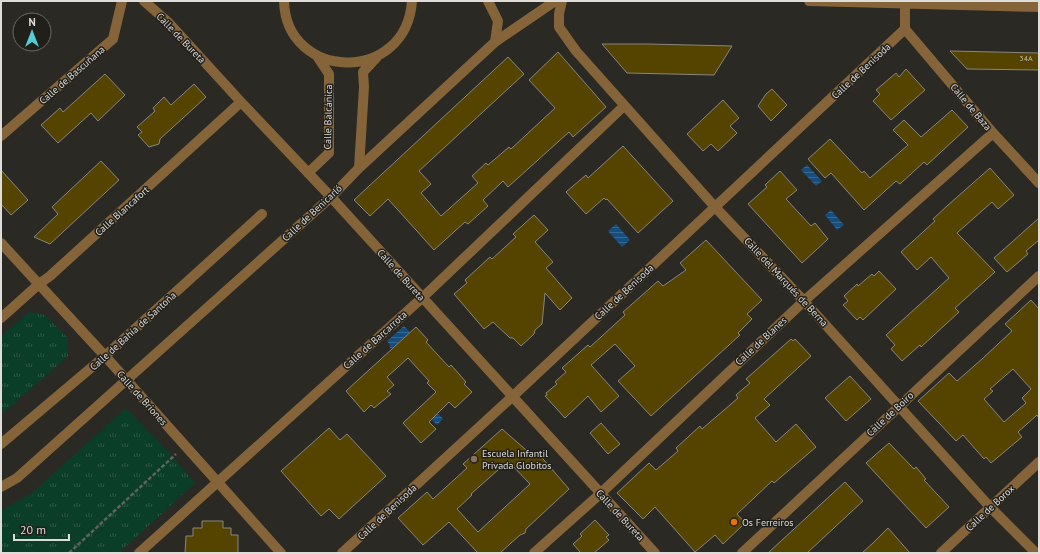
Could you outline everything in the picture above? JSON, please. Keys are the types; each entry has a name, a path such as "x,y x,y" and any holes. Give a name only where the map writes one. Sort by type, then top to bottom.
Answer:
{"street":[{"name":"Calle de Bascuñana","path":"1,136 113,39 122,1"},
{"name":"Calle de Bureta","path":"144,1 169,23 331,197 655,553"},
{"path":"284,1 284,10 290,28 301,44 317,56 336,62 357,63 377,57"},
{"path":"359,168 364,87 363,72 377,57 392,46 404,31 411,13 412,1"},
{"path":"488,1 498,21 495,42"},
{"name":"Calle de Benicarló","path":"126,380 331,197 359,168 495,42 555,1"},
{"name":"Calle del Marqués de Berna","path":"562,1 559,14 559,27 576,51 624,106 804,301 990,507 1036,553"},
{"path":"809,1 1039,7"},
{"path":"905,3 905,29"},
{"name":"Calle de Baza","path":"905,29 993,133 1039,183"},
{"name":"Calle de Benisoda","path":"342,553 512,397 905,29"},
{"name":"Calle Balcánica","path":"308,173 329,153 329,74 317,56"},
{"name":"Calle Blancafort","path":"1,318 56,271 241,102"},
{"name":"Calle de Barcarrota","path":"139,553 422,298 624,106"},
{"name":"Calle de Blanes","path":"534,553 600,494 804,301 993,133"},
{"name":"Calle de Bahía de Santoña","path":"1,444 105,356 262,214"},
{"name":"Calle de Briones","path":"1,243 105,356 281,553"},
{"name":"Calle de Boiro","path":"742,553 1039,276"},
{"path":"1,487 17,478 126,380"},
{"name":"Calle de Borox","path":"941,553 1039,462"}],"path":[{"path":"69,553 174,456"}],"green space":[{"path":"29,312 45,315 68,338 68,356 1,415 1,336"},
{"path":"126,408 173,457 195,483 119,553 1,553 1,511 33,492"}],"water":[{"path":"807,165 822,181 816,186 801,170"},
{"path":"831,210 844,225 837,230 825,215"},
{"path":"616,224 630,240 622,247 608,231"},
{"path":"404,326 410,332 391,349 387,341"},
{"path":"430,405 443,419 437,425 423,411"}],"building":[{"path":"602,44 732,46 714,75 627,73"},
{"path":"950,51 1039,53 1039,70 967,69"},
{"path":"558,52 606,107 573,137 569,132 508,187 503,181 483,200 488,206 468,224 465,222 434,250 388,199 370,216 354,200 508,57 524,74 419,171 431,184 421,193 441,216 478,183 472,176 486,163 488,165 509,147 511,149 555,108 529,80"},
{"path":"906,69 925,90 891,120 873,101 880,94 876,90 896,73 899,77"},
{"path":"105,74 125,95 98,121 91,113 58,143 41,125 60,108 63,112"},
{"path":"194,84 206,97 160,139 159,144 149,147 138,135 142,132 137,127 155,111 153,108 164,97 171,105"},
{"path":"772,89 787,105 771,121 758,106 766,94"},
{"path":"723,100 739,118 730,126 737,133 718,151 711,144 703,151 687,134"},
{"path":"952,110 968,127 927,165 924,162 900,184 896,181 864,210 831,173 825,178 808,159 830,139 862,173 864,171 870,178 908,145 893,130 904,120 921,137"},
{"path":"623,146 673,201 638,233 607,199 606,200 604,198 586,214 566,192 586,175 588,178"},
{"path":"101,161 119,180 50,244 34,237 58,214 52,207"},
{"path":"990,168 1014,195 998,209 992,202 957,233 995,272 955,308 959,312 921,347 920,345 902,361 891,349 895,345 886,335 949,278 931,257 917,270 901,252 935,221 933,219"},
{"path":"1,170 28,200 11,215 1,204"},
{"path":"780,171 797,190 786,199 811,226 815,223 828,239 802,263 748,204 767,187 765,185"},
{"path":"534,215 548,230 535,242 553,262 546,268 572,298 560,310 545,293 542,324 521,346 493,322 484,329 454,294 467,283 465,280 490,257 492,259 516,237 513,234"},
{"path":"1039,218 1039,240 1026,251 1028,254 1007,272 994,258"},
{"path":"706,240 762,300 747,314 752,319 738,333 740,335 651,416 618,381 635,366 615,344 591,365 619,396 601,412 588,396 565,418 545,396 547,395 546,393 557,384 555,382 566,372 562,368 588,345 590,347 625,315 623,312 658,281 663,286 686,270 680,263"},
{"path":"879,271 896,289 863,320 860,317 857,320 843,305 848,301 844,296 857,284 858,286 872,274 874,276"},
{"path":"1031,300 1039,309 1039,418 1037,415 1018,432 1022,437 991,463 986,457 984,459 963,435 956,441 918,401 949,373 957,381 982,359 1012,331 1005,324","holes":["1013,369 1031,389 1022,398 1026,403 1004,422 984,399 993,391 990,389"]},
{"path":"416,327 428,340 426,342 449,367 451,365 466,382 464,384 472,392 455,408 449,402 429,422 436,429 421,443 403,423 436,392 427,383 429,381 408,358 387,377 394,385 387,391 391,394 374,408 371,405 364,412 346,391"},
{"path":"791,339 793,341 795,339 811,356 764,399 770,405 755,418 776,442 796,424 816,447 774,483 772,481 737,514 745,523 723,544 715,535 695,552 655,507 643,519 617,493 649,463 656,470 678,451 676,448 700,426 702,429 738,398 736,395 750,383 746,379"},
{"path":"850,376 871,399 846,421 825,398"},
{"path":"601,423 620,444 608,454 590,433"},
{"path":"329,428 340,440 347,434 386,476 339,519 329,509 321,516 281,471"},
{"path":"502,429 533,456 537,452 569,489 526,529 525,533 520,535 500,553 478,553 449,522 423,545 398,518 427,492 433,499 467,468 463,464","holes":["508,461 530,484 478,532 457,509 472,495 471,494"]},
{"path":"889,443 914,469 916,467 926,479 924,480 949,507 926,528 866,463"},
{"path":"845,482 863,501 807,553 768,553"},
{"path":"595,520 609,535 606,537 609,540 594,553 581,553 573,544 582,536 580,534"},
{"path":"202,521 223,521 223,528 231,528 231,535 238,535 238,553 185,553 186,536 193,536 193,528 202,528"},
{"path":"888,528 910,553 862,553 873,543"}],"place":[{"name":"Escuela Infantil Privada Globitos","path":"474,459"},
{"name":"Os Ferreiros","path":"734,522"}]}
